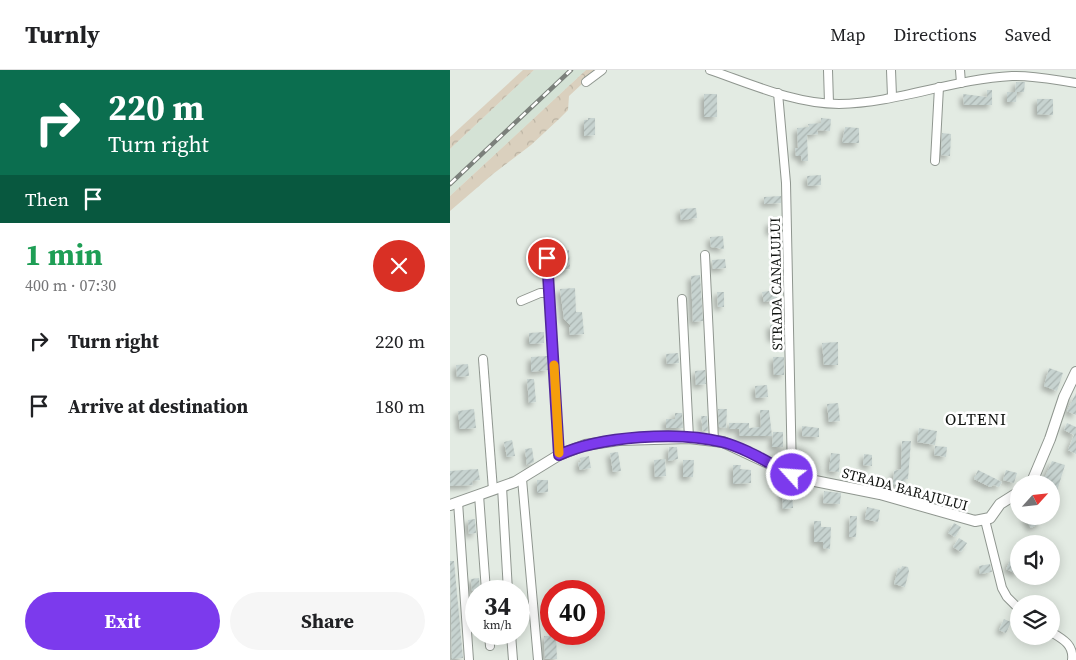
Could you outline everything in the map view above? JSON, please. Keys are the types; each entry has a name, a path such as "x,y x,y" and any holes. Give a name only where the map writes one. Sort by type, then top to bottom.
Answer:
{"street":[{"path":"586,82 602,70"},
{"path":"710,70 778,93 829,104 850,103 892,96 1011,73 1076,83"},
{"path":"828,70 829,104"},
{"path":"891,70 892,96"},
{"path":"960,70 961,83"},
{"path":"935,160 939,87"},
{"name":"STRADA CANALULUI","path":"778,93 786,192 792,475"},
{"path":"705,255 714,441"},
{"path":"547,258 559,455"},
{"path":"521,300 540,293 549,293"},
{"path":"682,299 689,438"},
{"path":"482,359 507,580"},
{"path":"1035,475 1050,439 1064,397 1076,372"},
{"name":"STRADA BARAJULUI","path":"454,504 522,479 559,455 603,441 642,438 689,438 714,441 733,446 792,475 880,494 969,520 986,520"},
{"path":"522,479 538,660"},
{"path":"479,495 485,580"},
{"path":"1010,498 1000,504 986,520 1002,588 1010,601"},
{"path":"454,504 469,660"},
{"path":"1060,638 1071,648 1072,660"},
{"path":"512,645 513,660"}],"shaded area":[{"path":"534,70 586,70 450,196 450,149"}],"green space":[{"path":"523,70 534,70 450,149 450,137"},
{"path":"586,70 597,70 569,96 568,110 531,145 493,174 450,211 450,196"}],"building":[{"path":"1016,82 1025,82 1024,92 1015,92"},
{"path":"987,90 992,90 992,105 964,105 963,94 987,97"},
{"path":"1007,92 1017,92 1016,102 1007,102"},
{"path":"704,94 717,94 717,117 704,117"},
{"path":"1037,99 1053,99 1053,115 1037,114"},
{"path":"588,118 595,118 595,135 584,136 584,120 588,120"},
{"path":"821,118 831,119 830,131 817,130 818,134 807,135 808,161 802,161 801,156 796,156 795,148 798,148 797,128 809,127 808,124 821,123"},
{"path":"845,127 859,128 859,143 842,143"},
{"path":"942,133 951,134 950,156 941,155"},
{"path":"821,175 821,185 808,186 807,176"},
{"path":"781,196 781,203 764,204 764,197"},
{"path":"696,208 697,218 681,220 680,209"},
{"path":"769,222 781,222 781,232 769,232"},
{"path":"723,236 724,249 711,247 710,237"},
{"path":"569,250 570,269 556,270 555,251"},
{"path":"725,259 726,268 713,269 712,260"},
{"path":"700,275 703,321 693,322 691,276"},
{"path":"575,288 576,312 582,312 584,334 570,335 569,328 571,326 564,319 560,289"},
{"path":"776,290 777,300 764,302 762,292"},
{"path":"717,292 724,292 724,307 718,307"},
{"path":"782,324 783,339 771,338 770,325"},
{"path":"544,332 544,343 529,344 529,333"},
{"path":"838,342 838,365 824,365 822,343"},
{"path":"678,353 679,363 667,364 666,354"},
{"path":"547,356 548,370 531,372 531,357"},
{"path":"773,357 784,357 784,375 774,375"},
{"path":"468,364 469,376 457,377 456,365"},
{"path":"1049,368 1063,373 1057,391 1044,386"},
{"path":"705,370 706,384 696,385 695,371"},
{"path":"527,379 534,379 536,402 529,403"},
{"path":"767,385 768,397 756,398 755,386"},
{"path":"1076,393 1076,415 1067,411"},
{"path":"838,403 840,421 829,422 827,404"},
{"path":"474,409 476,428 460,429 458,411"},
{"path":"718,409 727,409 726,428 719,427"},
{"path":"760,410 769,410 772,436 740,436 739,429 729,429 729,423 749,423 749,428 761,427"},
{"path":"675,413 682,413 683,428 666,428 666,419 675,419"},
{"path":"701,416 707,416 708,431 703,431"},
{"path":"1067,423 1076,427 1076,454 1068,450 1074,435 1064,430"},
{"path":"802,426 819,428 819,437 802,436"},
{"path":"919,428 937,431 935,445 917,442"},
{"path":"773,432 783,432 783,447 772,447"},
{"path":"512,440 515,456 507,457 504,442"},
{"path":"902,441 911,441 908,479 905,479 905,485 893,484 894,471 901,469"},
{"path":"935,446 947,447 946,457 934,455"},
{"path":"669,447 677,447 678,459 668,461"},
{"path":"532,448 534,462 527,465 525,449"},
{"path":"618,452 621,471 613,472 610,453"},
{"path":"831,453 840,454 839,472 829,471"},
{"path":"864,454 872,455 872,466 863,465"},
{"path":"589,456 591,468 580,470 578,463 581,462 580,458"},
{"path":"665,459 666,476 655,477 654,460"},
{"path":"683,460 694,460 693,477 683,477"},
{"path":"1052,461 1065,465 1060,481 1060,475 1046,475"},
{"path":"733,465 741,465 740,469 751,470 751,483 733,484"},
{"path":"478,469 480,480 472,481 473,485 450,486 450,471"},
{"path":"978,470 1002,482 999,487 994,485 990,487 974,479"},
{"path":"1006,470 1017,473 1016,475 1010,475 1010,482 1003,480"},
{"path":"537,480 548,480 548,492 537,493"},
{"path":"792,491 793,508 783,509 782,492"},
{"path":"824,491 841,493 840,504 823,503"},
{"path":"867,507 880,510 878,522 865,519"},
{"path":"850,516 857,516 856,537 849,537"},
{"path":"475,519 476,533 469,534 468,520"},
{"path":"814,521 821,521 821,527 831,527 830,549 823,548 823,542 814,542"},
{"path":"954,523 961,527 955,537 948,533"},
{"path":"959,538 967,543 961,552 953,547"},
{"path":"450,561 454,561 463,658 452,659"},
{"path":"1010,561 1010,571 1006,569"},
{"path":"990,564 992,572 980,574 979,566"},
{"path":"902,566 908,567 909,571 905,587 894,584 898,568 901,569"},
{"path":"1004,619 1010,622 1006,633 999,630"},
{"path":"544,645 556,645 557,659 545,659"}],"railway":[{"path":"450,184 571,70"}],"slow traffic":[{"path":"554,365 559,453"}],"district":[{"name":"OLTENI","path":"976,419"}],"route":[{"path":"547,258 559,455 569,450 603,441 642,438 689,438 723,442 792,475"}]}
